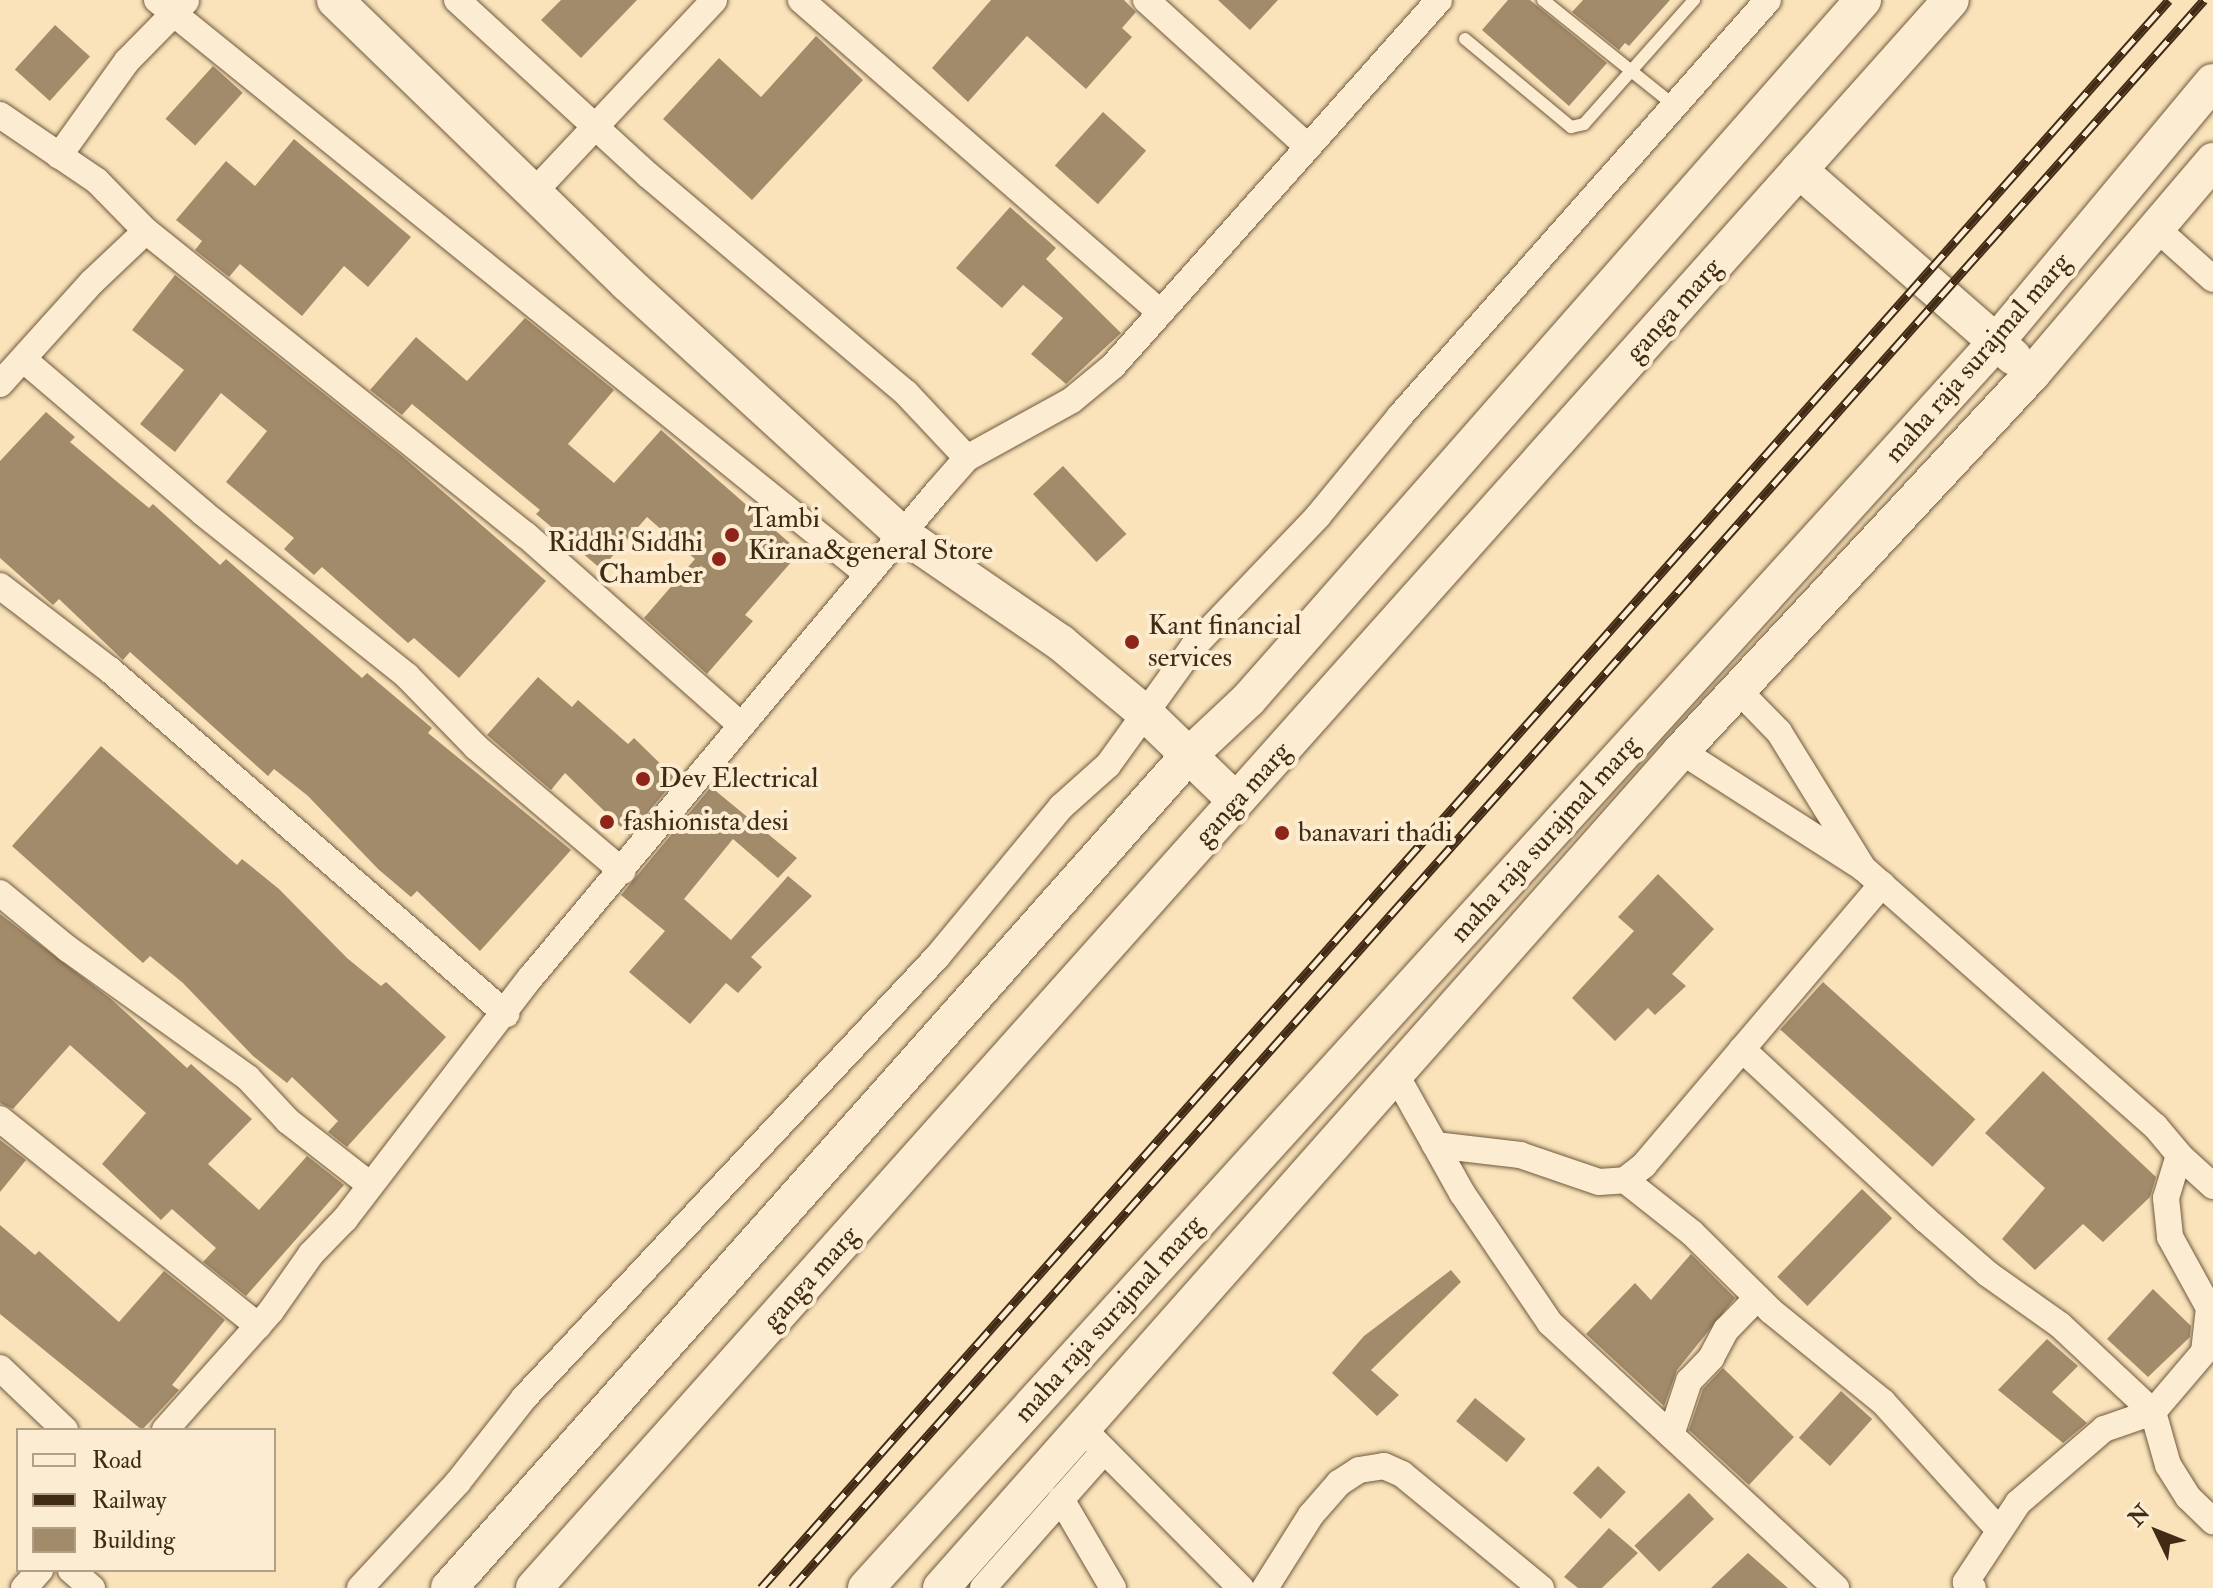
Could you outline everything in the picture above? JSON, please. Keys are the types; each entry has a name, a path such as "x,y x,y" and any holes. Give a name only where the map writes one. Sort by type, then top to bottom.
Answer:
{"street":[{"path":"335,0 534,192 901,533 1061,643 1146,714 1187,757 1236,801"},
{"path":"457,0 597,129 906,393 967,458"},
{"path":"534,192 597,129 714,0"},
{"path":"801,0 1160,312"},
{"path":"1146,0 1308,147"},
{"path":"167,1428 258,1326 368,1183 741,725 866,573 967,458 1072,400 1113,366 1439,0"},
{"path":"360,1588 458,1482 524,1398 937,957 1061,807 1108,765 1193,647 1318,516 1400,416 1768,0"},
{"path":"449,1588 1187,757 1248,700 1863,0"},
{"name":"ganga marg","path":"534,1588 1951,0"},
{"path":"59,156 127,61 174,4 866,573"},
{"name":"maha raja surajmal marg","path":"866,1588 1997,341 2213,82"},
{"path":"0,115 97,181 146,231 526,535 741,725"},
{"name":"maha raja surajmal marg","path":"941,1588 1093,1440 1396,1075 1737,689 2032,374 2213,161"},
{"path":"1799,170 2032,374"},
{"path":"2156,228 2213,279"},
{"path":"0,384 146,231"},
{"path":"23,359 203,513 407,676 476,747 622,871"},
{"path":"0,586 110,670 506,1014"},
{"path":"1737,689 1779,732 1873,876"},
{"path":"1681,751 1873,876 2155,1126 2179,1155 2213,1186"},
{"path":"1625,1180 1742,1049 1873,876"},
{"path":"0,893 68,949 248,1078 288,1121 368,1183"},
{"path":"1742,1049 1936,1228 2060,1325 2153,1412 2168,1465 2188,1497 2213,1521"},
{"path":"1396,1075 1435,1145 1550,1323 1836,1588"},
{"path":"0,1119 258,1326"},
{"path":"1435,1145 1520,1155 1599,1182 1625,1180 1692,1233 1757,1298 1883,1402 1999,1530"},
{"path":"1966,1586 2018,1503 2104,1429 2153,1412 2204,1352 2209,1308 2170,1237 2166,1198 2179,1155"},
{"path":"1671,1435 1689,1381 1711,1358 1726,1330 1757,1298"},
{"path":"0,1368 63,1428"},
{"path":"1042,1392 1241,1588"},
{"path":"983,1588 1061,1499 1093,1440"},
{"path":"1265,1588 1311,1515 1339,1483 1359,1470 1384,1466 1402,1474 1541,1588"},
{"path":"1061,1499 1113,1588"},
{"path":"73,1572 92,1588"}],"lane":[{"path":"1465,39 1571,127 1584,124 1694,0"},
{"path":"1549,2 1676,107"}],"building":[{"path":"561,0 637,0 581,58 541,20"},
{"path":"991,0 1124,0 1136,12 1122,28 1132,37 1086,89 1027,36 968,102 932,68"},
{"path":"1218,0 1278,0 1250,30"},
{"path":"1508,0 1530,0 1607,63 1569,106 1482,30"},
{"path":"1583,0 1670,0 1629,46 1625,43 1619,50 1572,12"},
{"path":"55,25 90,56 50,101 15,70"},
{"path":"816,36 863,80 752,200 663,119 719,58 761,97"},
{"path":"213,66 243,93 195,146 165,119"},
{"path":"1103,112 1146,151 1098,204 1055,166"},
{"path":"294,139 411,237 368,287 344,266 302,316 240,264 229,277 195,250 202,241 176,220 226,161 255,186"},
{"path":"1010,207 1056,248 1046,259 1121,333 1066,384 1031,354 1063,318 1023,285 1002,308 956,268"},
{"path":"175,275 402,456 546,581 459,678 414,638 408,643 322,567 314,575 284,549 294,538 226,482 267,431 221,393 175,452 140,424 184,370 132,330"},
{"path":"525,318 614,390 568,444 614,483 661,430 800,552 745,615 753,621 707,674 644,618 695,559 647,517 601,569 536,514 540,510 412,404 402,415 370,390 416,337 467,381"},
{"path":"46,412 75,437 70,442 115,480 149,508 153,504 220,565 226,559 362,678 367,673 432,728 428,733 571,850 480,951 417,891 411,897 378,869 308,796 274,769 268,776 130,652 123,660 59,599 53,605 0,558 0,461"},
{"path":"1063,466 1126,534 1096,562 1033,494"},
{"path":"538,677 572,707 578,700 628,744 634,738 676,779 629,835 565,773 551,790 487,735"},
{"path":"101,746 237,865 242,859 279,889 347,958 381,986 386,982 446,1037 347,1147 328,1132 338,1121 292,1077 287,1083 253,1056 183,983 150,956 143,963 12,846"},
{"path":"711,787 797,858 778,878 733,839 684,899 731,940 788,876 812,896 751,957 762,967 738,993 726,983 690,1024 629,972 665,931 621,895"},
{"path":"1658,874 1714,929 1672,974 1686,986 1655,1015 1648,1008 1615,1041 1572,998 1634,931 1618,917"},
{"path":"0,914 111,999 187,1068 191,1064 252,1119 208,1164 259,1210 307,1156 344,1185 246,1296 203,1262 216,1248 172,1209 161,1220 102,1164 146,1113 70,1045 13,1109 0,1103"},
{"path":"1823,982 1975,1119 1933,1167 1780,1030"},
{"path":"2043,1071 2156,1177 2150,1197 2103,1242 2083,1224 2035,1270 2002,1239 2045,1188 1985,1133"},
{"path":"0,1140 26,1160 0,1192"},
{"path":"1862,1189 1892,1218 1807,1306 1777,1277"},
{"path":"0,1225 35,1255 39,1251 119,1322 164,1271 225,1320 172,1385 179,1390 144,1428 140,1428 0,1314"},
{"path":"1691,1254 1735,1298 1677,1370 1664,1406 1586,1334 1635,1283 1651,1300"},
{"path":"1451,1270 1461,1282 1371,1370 1399,1395 1377,1416 1332,1373 1364,1336"},
{"path":"2153,1289 2191,1326 2190,1337 2148,1377 2107,1339"},
{"path":"2047,1339 2078,1366 2052,1392 2087,1423 2063,1443 1998,1390"},
{"path":"1723,1368 1794,1437 1749,1485 1689,1430 1703,1389"},
{"path":"1841,1391 1872,1419 1830,1466 1799,1438"},
{"path":"1475,1398 1526,1439 1507,1462 1456,1421"},
{"path":"1598,1466 1626,1492 1601,1519 1573,1493"},
{"path":"1689,1493 1714,1519 1659,1572 1634,1546"},
{"path":"1609,1528 1638,1553 1602,1588 1578,1588 1564,1577"},
{"path":"1748,1553 1788,1588 1711,1588"}],"railway":[{"path":"761,1588 2169,0"},
{"path":"792,1588 2204,0"}],"place":[{"name":"Tambi Kirana&general Store","path":"732,535"},
{"name":"Riddhi Siddhi Chamber","path":"719,559"},
{"name":"Kant financial services","path":"1132,642"},
{"name":"Dev Electrical","path":"643,779"},
{"name":"fashionista desi","path":"607,822"},
{"name":"banavari thadi","path":"1282,833"}]}
